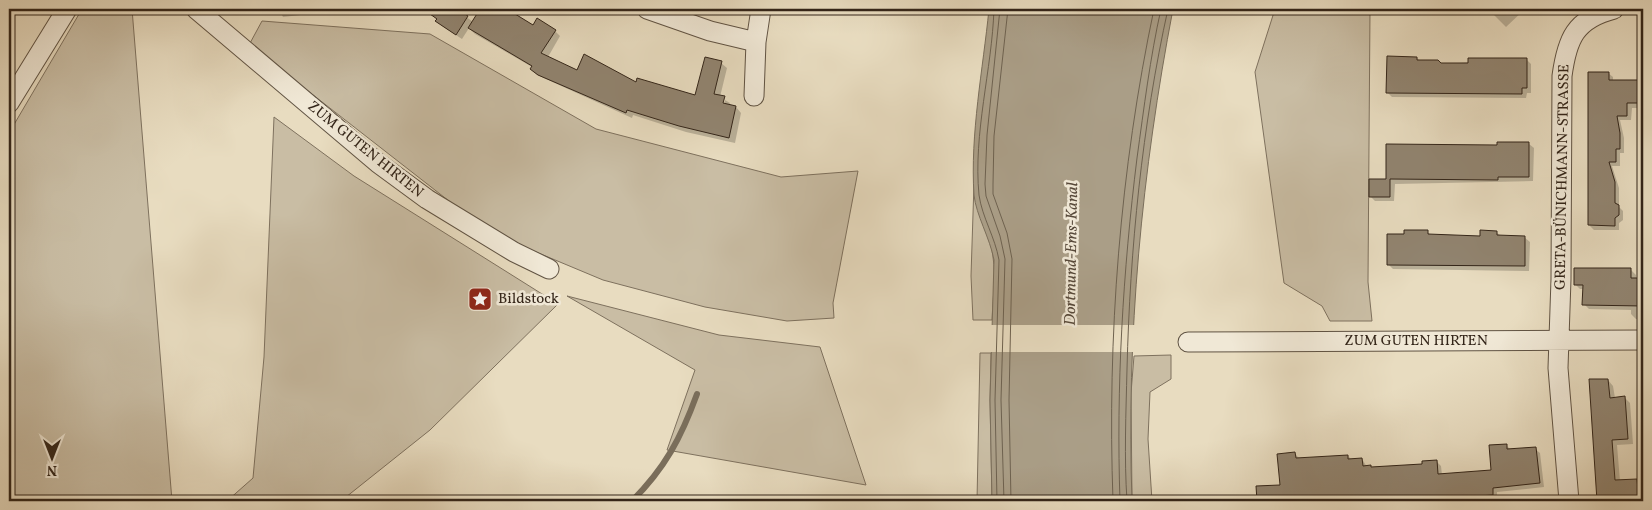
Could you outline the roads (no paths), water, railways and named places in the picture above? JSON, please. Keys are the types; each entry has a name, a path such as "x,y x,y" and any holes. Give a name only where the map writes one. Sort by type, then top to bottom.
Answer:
{"street":[{"path":"9,103 67,9"},
{"name":"ZUM GUTEN HIRTEN","path":"196,9 378,163 426,199 514,252 549,269"},
{"path":"647,9 710,31 756,42"},
{"path":"754,96 756,42 761,9"},
{"name":"GRETA-BÜNICHMANN-STRASSE","path":"1568,501 1558,368 1561,279 1562,76 1566,52 1580,14 1614,9"},
{"name":"ZUM GUTEN HIRTEN","path":"1188,342 1643,340"}],"water":[{"name":"Dortmund-Ems-Kanal","path":"989,9 1173,9 1153,131 1139,254 1132,377 1132,501 992,501 990,400 994,260 975,203 973,172 975,125"}],"waterway":[{"path":"632,501 654,477 671,452 685,425 697,394"}],"place":[{"name":"Bildstock","path":"480,299"}]}
